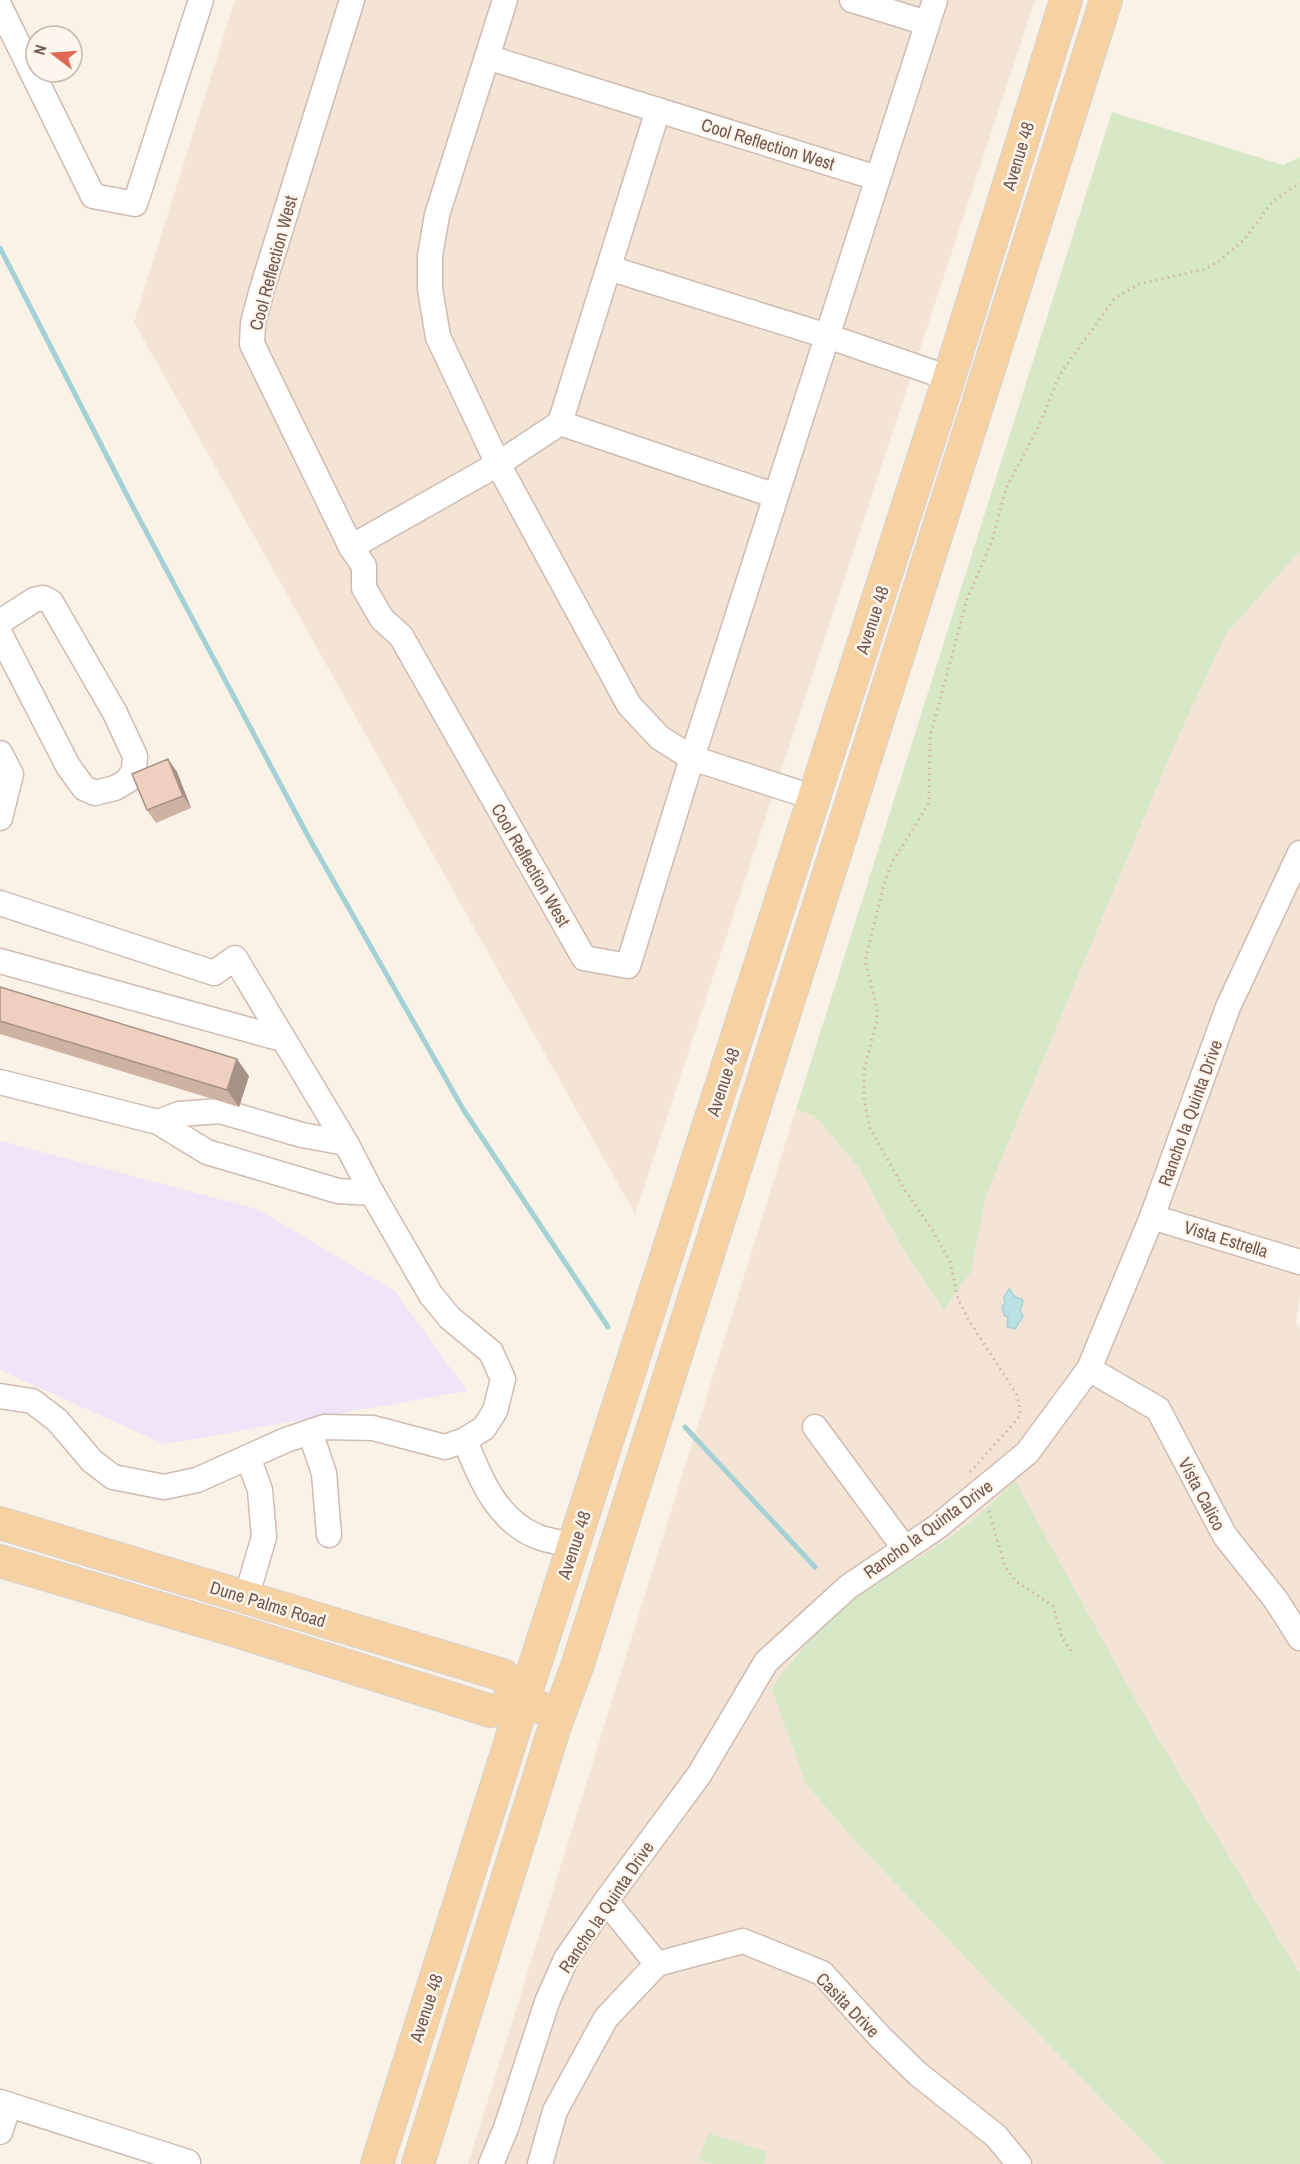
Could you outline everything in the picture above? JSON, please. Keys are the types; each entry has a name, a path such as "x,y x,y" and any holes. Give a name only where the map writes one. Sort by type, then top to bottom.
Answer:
{"main road":[{"name":"Avenue 48","path":"377,2164 523,1702 949,378 1066,0"},
{"name":"Avenue 48","path":"418,2164 1106,0"},
{"path":"921,586 923,528 966,393 961,381 949,378"},
{"path":"815,798 850,808"},
{"name":"Dune Palms Road","path":"0,1523 503,1675 523,1702 491,1711 0,1561"},
{"path":"0,1539 79,1547"},
{"path":"138,1602 227,1611 242,1605 246,1598"},
{"path":"523,1702 560,1712"}],"street":[{"path":"0,7 93,195 135,204 201,0"},
{"name":"Cool Reflection West","path":"352,0 262,289 253,322 252,344 351,547 364,566 364,588 382,619 401,636 584,958 628,966 692,758 935,0"},
{"path":"505,0 437,215 430,256 430,289 438,337 498,464 629,705 660,738 692,758 815,798"},
{"path":"852,0 927,23"},
{"name":"Cool Reflection West","path":"487,57 878,178"},
{"path":"351,547 498,464 560,423 658,110"},
{"path":"609,268 827,336 949,378"},
{"path":"560,423 776,496"},
{"path":"0,622 34,600 43,598 51,602 115,713 135,756 134,771 126,781 106,791 95,793 84,788 68,766 0,634"},
{"path":"0,753 11,774 0,818"},
{"name":"Rancho la Quinta Drive","path":"491,2164 506,2128 547,2002 566,1959 699,1775 765,1662 848,1587 937,1527 1027,1453 1089,1368 1152,1216 1228,1007 1300,853"},
{"path":"0,903 214,973 235,958 346,1143 431,1295 450,1318 491,1352 503,1379 495,1412 484,1428 465,1440 445,1447 373,1428 324,1427 197,1480 164,1487 113,1477 92,1461 57,1420 32,1401 0,1396"},
{"path":"0,962 282,1039"},
{"path":"0,1082 158,1122 207,1152 338,1191 372,1193"},
{"path":"158,1122 179,1114 220,1111 302,1135 346,1143"},
{"name":"Vista Estrella","path":"1152,1216 1300,1263"},
{"name":"Vista Calico","path":"1089,1368 1158,1409 1225,1536 1275,1600 1300,1638"},
{"path":"815,1427 905,1549"},
{"path":"310,1432 324,1473 330,1534"},
{"path":"465,1440 475,1465 498,1507 509,1520 539,1537 573,1546"},
{"path":"246,1598 264,1537 260,1490 248,1457"},
{"path":"540,2164 555,2111 606,2018 657,1964 606,1901"},
{"name":"Casita Drive","path":"657,1964 743,1941 822,1973 881,2038 918,2074 996,2136 1019,2164"},
{"path":"0,2132 4,2103 188,2162 188,2164"}],"path":[{"path":"967,1479 978,1461 1018,1417 1020,1409 1017,1395 968,1319 958,1299 950,1262 933,1231 903,1187 870,1128 864,1100 864,1070 877,1020 877,1008 865,961 885,880 892,861 916,827 929,803 930,737 967,599 992,541 1006,488 1037,430 1060,374 1115,298 1139,284 1206,269 1219,261 1244,240 1272,202 1300,183"},
{"path":"989,1511 1005,1567 1016,1581 1053,1606 1062,1636 1072,1653"}],"shaded area":[{"path":"235,0 1035,0 635,1214 134,322"},
{"path":"1300,551 1300,1297 1296,1322 1300,1331 1300,1974 1143,1713 1015,1482 942,1543 873,1586 828,1622 791,1660 806,1784 847,1832 996,1990 1165,2164 468,2164 796,1109 815,1116 859,1168 903,1249 944,1310 971,1272 986,1196 1175,744 1226,634"},
{"path":"0,1141 257,1209 395,1291 467,1391 164,1444 0,1370"}],"green space":[{"path":"1112,112 1283,165 1300,157 1300,551 1226,634 1175,744 986,1196 971,1272 944,1310 903,1249 859,1168 815,1116 796,1109"},
{"path":"1015,1481 1143,1713 1300,1974 1300,2164 1165,2164 996,1990 847,1832 806,1784 772,1689 806,1645 845,1607 951,1536 980,1514"},
{"path":"708,2133 767,2152 764,2164 711,2164 699,2160"}],"water":[{"path":"1009,1289 1023,1302 1020,1310 1023,1316 1015,1329 1007,1327 1008,1317 1004,1315 1002,1306 1005,1304 1004,1297"}],"building":[{"path":"168,759 183,796 147,810 132,774"},
{"path":"0,987 237,1059 227,1090 0,1021"}],"waterway":[{"path":"0,248 132,505 309,838 463,1109 608,1327"},
{"path":"685,1427 815,1567"}]}
